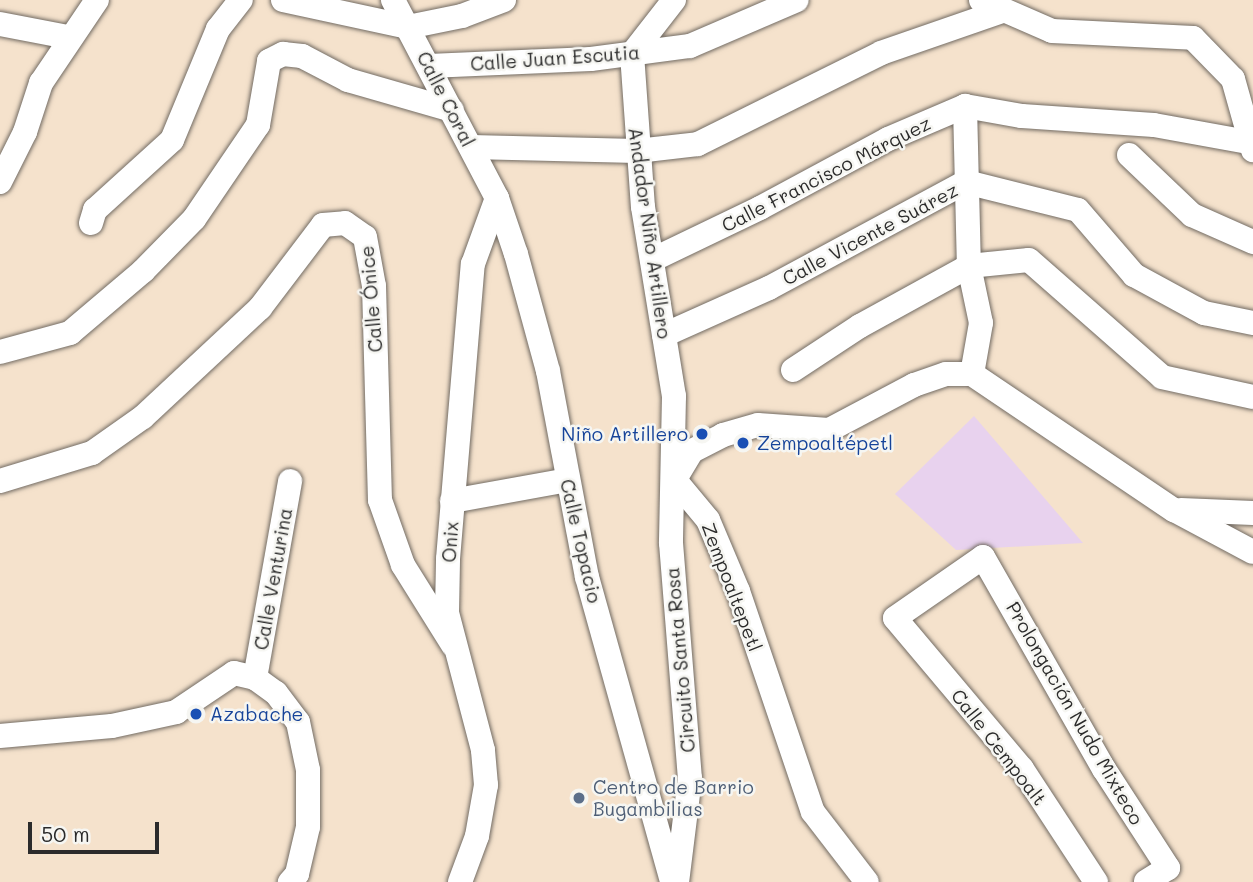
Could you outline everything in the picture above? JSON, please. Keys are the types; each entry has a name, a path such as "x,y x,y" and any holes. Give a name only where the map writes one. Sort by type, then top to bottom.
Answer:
{"street":[{"path":"0,182 25,132 41,83 68,37 97,0"},
{"path":"91,223 95,210 172,140 218,29 241,0"},
{"path":"283,0 408,27 462,16 504,0"},
{"name":"Calle Coral","path":"393,0 497,198"},
{"path":"632,54 674,0"},
{"name":"Calle Juan Escutia","path":"429,66 632,54 690,46 797,0"},
{"path":"471,148 637,151 698,145 881,53 963,26 992,6 1052,31 1193,37 1233,79 1252,145 1154,125 1023,116 965,106 969,266 981,323 972,374"},
{"path":"0,24 68,37"},
{"path":"0,352 70,333 143,271 194,219 258,125 269,61 283,54 302,56 348,79 452,110"},
{"name":"Andador Niño Artillero","path":"632,54 637,151 674,396 674,479"},
{"name":"Calle Francisco Márquez","path":"652,260 760,208 888,139 965,106"},
{"path":"1129,155 1192,215 1253,242"},
{"name":"Calle Vicente Suárez","path":"664,335 769,288 966,182 1078,209 1134,275 1204,313 1253,323"},
{"name":"Calle Topacio","path":"497,198 548,372 587,577 675,882"},
{"name":"Onix","path":"460,882 477,836 486,785 483,750 453,645 447,613 452,501 473,264 497,198"},
{"name":"Calle Ónice","path":"0,481 92,453 143,417 260,308 323,225 345,223 365,237 374,286 380,500 403,565 453,645"},
{"path":"793,370 860,326 969,266 1028,260 1162,377 1253,397"},
{"path":"674,479 692,452 723,435 758,425 790,431 829,430 914,385 946,374 972,374 1174,510 1253,552"},
{"name":"Circuito Santa Rosa","path":"674,479 671,543 690,778 675,882"},
{"name":"Zempoaltepetl","path":"674,479 708,520 738,591 813,812 867,882"},
{"path":"452,501 567,480"},
{"name":"Calle Venturina","path":"245,675 290,481"},
{"path":"1174,510 1253,513"},
{"name":"Calle Cempoalt","path":"983,557 895,618 1022,769 1096,882"},
{"name":"Prolongación Nudo Mixteco","path":"983,557 1104,769 1155,877"},
{"path":"0,736 112,726 176,712 245,675 276,693 298,722 308,770 308,827 297,874 290,882"}],"shaded area":[{"path":"974,416 1083,543 956,550 895,494"}],"place":[{"name":"Niño Artillero","path":"702,434"},
{"name":"Zempoaltépetl","path":"743,443"},
{"name":"Azabache","path":"196,714"},
{"name":"Centro de Barrio Bugambilias","path":"579,798"}]}
